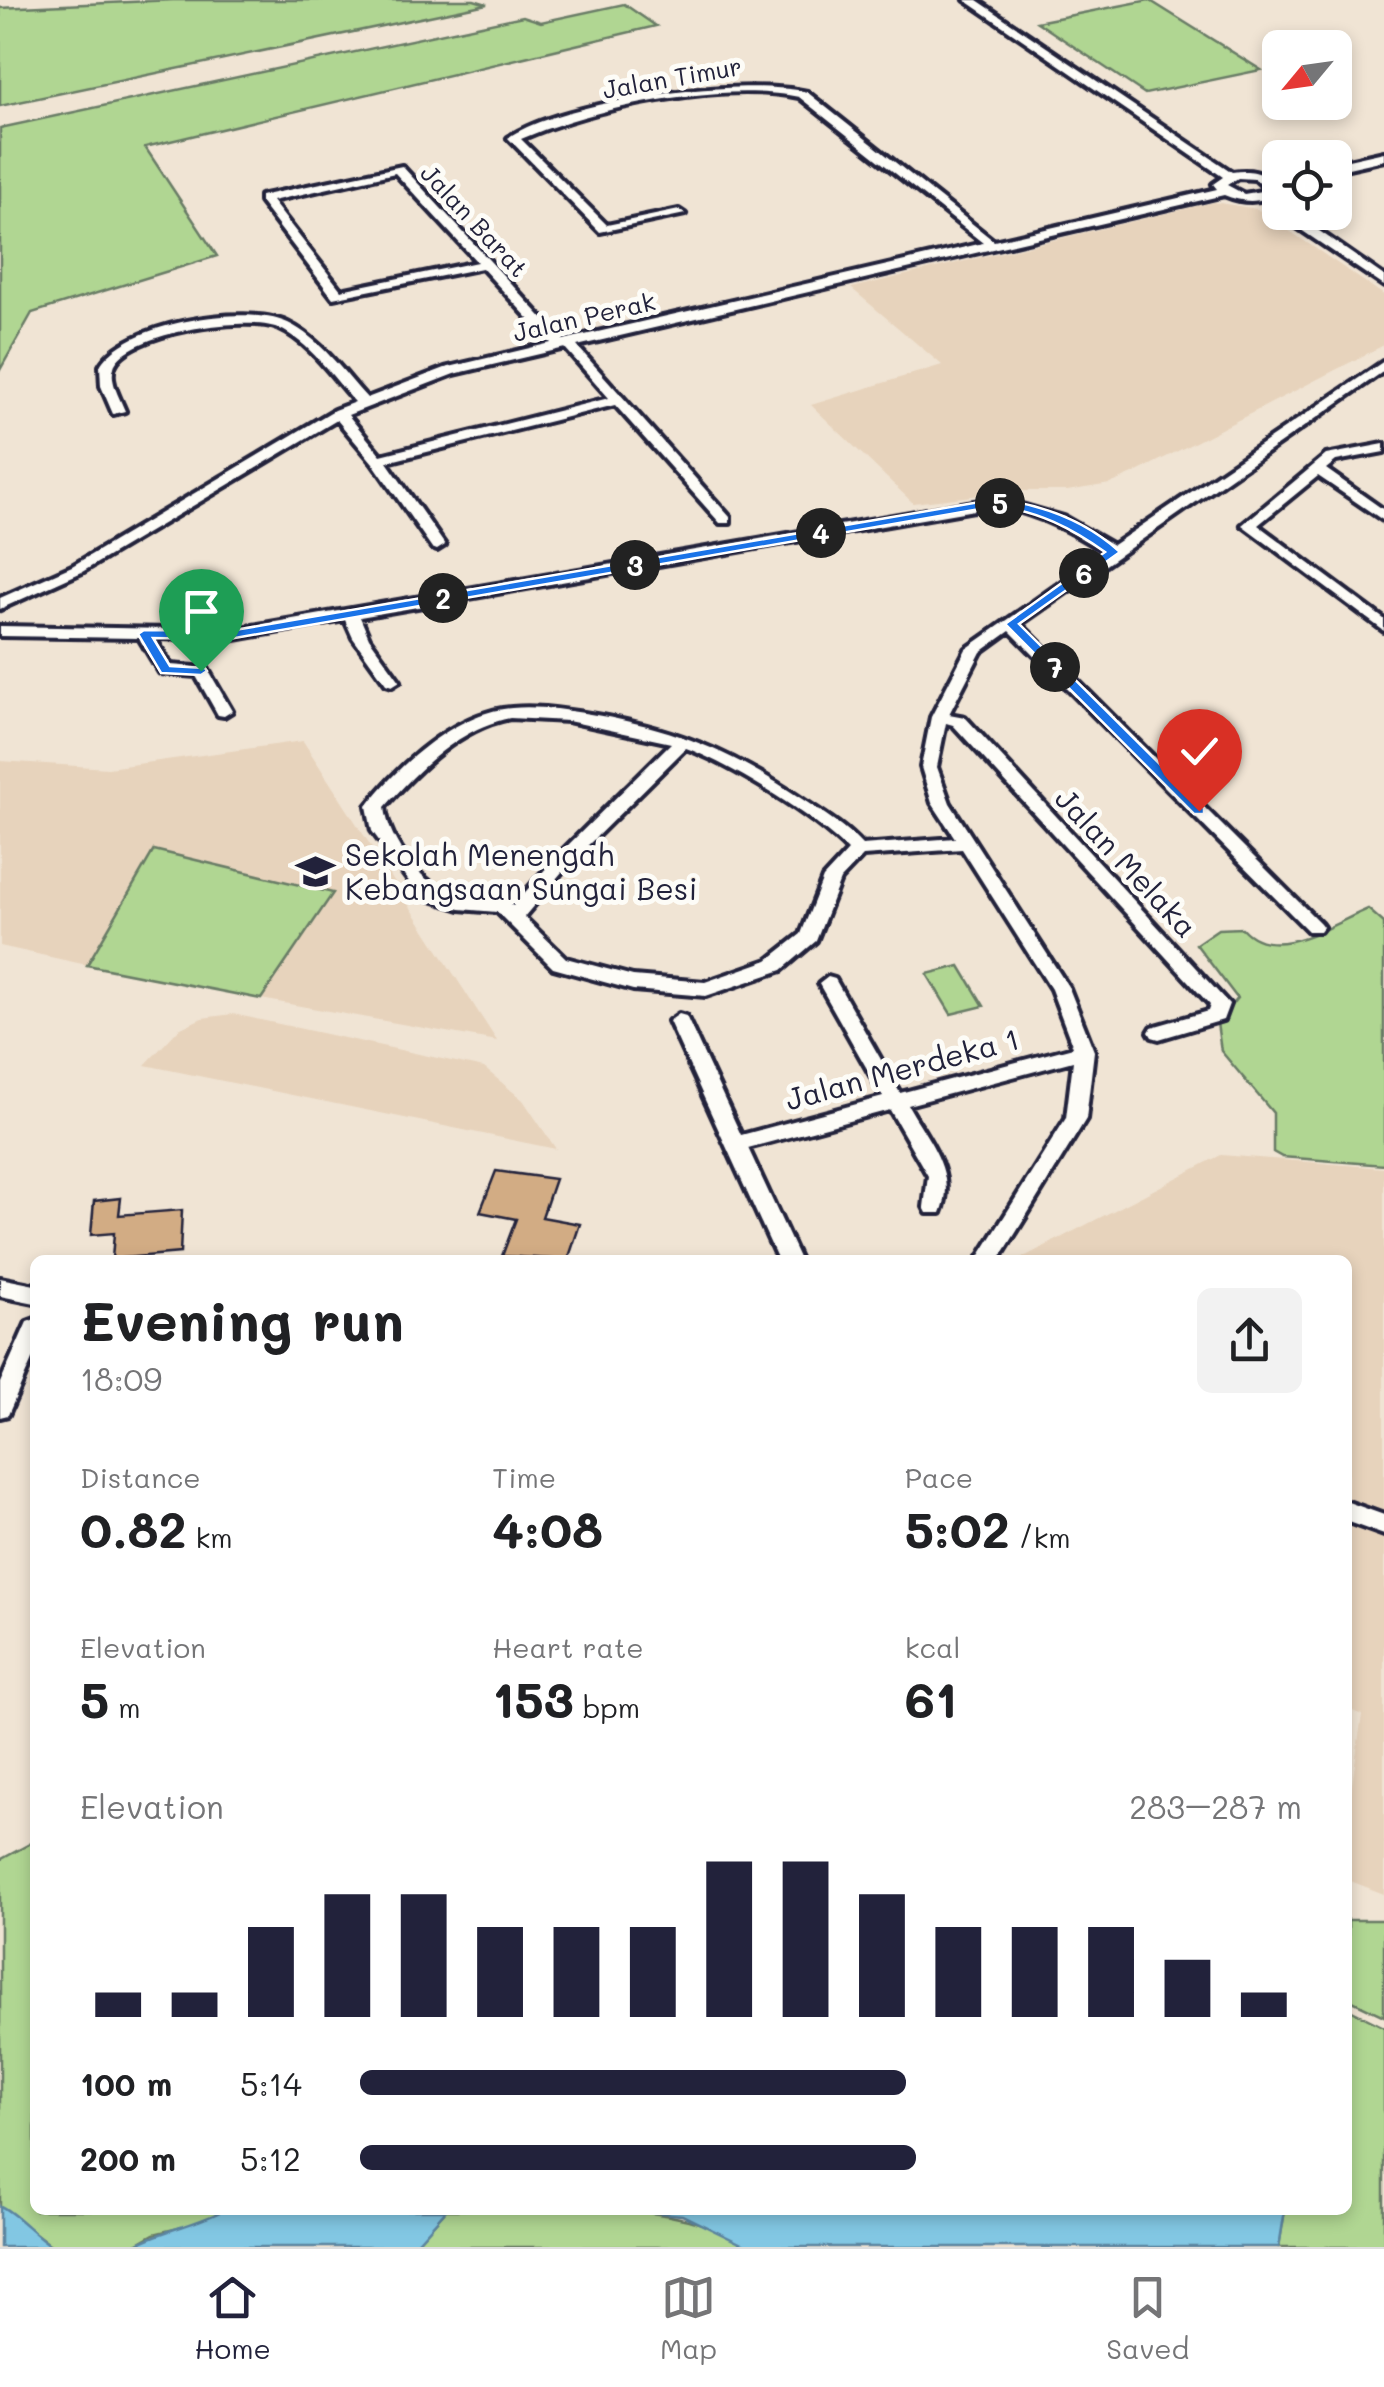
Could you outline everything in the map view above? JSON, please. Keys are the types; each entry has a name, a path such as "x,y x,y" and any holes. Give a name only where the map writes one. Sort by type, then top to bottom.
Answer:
{"street":[{"path":"970,0 1229,176 1262,178"},
{"name":"Jalan Timur","path":"679,214 604,229 514,138 537,125 686,95 753,86 790,89 803,94 992,244"},
{"path":"1352,163 1384,156"},
{"name":"Jalan Barat","path":"485,264 338,295 264,199 398,169 725,520"},
{"path":"1229,176 1218,184 1224,191 1243,198 1261,198"},
{"name":"Jalan Perak","path":"0,604 77,570 339,412 450,371 1224,191"},
{"path":"1307,230 1384,282"},
{"path":"118,410 105,378 108,361 116,353 147,338 224,318 272,320 291,328 362,401"},
{"path":"991,1255 1076,1119 1084,1050 1060,988 942,804 929,768 939,717 974,649 1384,365"},
{"path":"378,460 616,401"},
{"path":"339,412 437,545"},
{"path":"1384,448 1331,458 1249,525 1384,626"},
{"path":"1317,469 1384,517"},
{"path":"0,631 229,635 997,502 1035,508 1078,527 1114,552"},
{"path":"352,614 361,638 392,681"},
{"path":"1012,624 1314,927"},
{"path":"144,634 166,670 201,671 224,712"},
{"path":"858,850 843,835 712,752 646,730 523,710 490,717 441,745 376,806 378,827 416,879 434,895 502,906 560,963 633,983 706,989 775,965 809,938 832,878 858,850 965,843"},
{"name":"Jalan Melaka","path":"939,717 960,721 1220,1004 1216,1015 1159,1032"},
{"path":"514,915 561,862 682,742"},
{"path":"828,984 938,1176 934,1207"},
{"path":"679,1021 787,1255"},
{"name":"Jalan Merdeka 1","path":"735,1144 1084,1050"},
{"path":"0,1287 30,1293"},
{"path":"0,1408 30,1339"},
{"path":"1352,1513 1384,1524"}],"shaded area":[{"path":"1214,202 1257,209 1262,212 1262,230 1288,230 1384,295 1384,345 1110,484 913,503 811,405 942,365 851,288"},
{"name":"Sekolah Menengah Kebangsaan Sungai Besi","path":"303,741 497,1041 261,999 332,893 154,850 87,965 0,946 0,761 108,768"},
{"path":"233,1014 484,1068 523,1100 556,1149 145,1065 179,1029 202,1018"},
{"path":"1221,1155 1384,1168 1384,1894 1352,1882 1352,1785 1362,1715 1352,1711 1352,1255 1028,1255"}],"green space":[{"path":"173,0 474,0 487,4 0,106 0,8"},
{"path":"1149,0 1261,70 1145,94 1037,22"},
{"path":"624,4 656,26 145,147 217,256 32,313 0,370 0,128 523,16 541,22"},
{"path":"154,850 333,893 261,999 87,965"},
{"path":"1368,909 1384,923 1384,1165 1282,1157 1273,1152 1273,1113 1221,1051 1217,1023 1237,998 1196,944 1218,929 1242,928 1255,938 1286,942 1304,938"},
{"path":"960,966 984,1006 951,1014 927,974"},
{"path":"30,1844 30,2215 215,2215 203,2222 154,2234 131,2247 53,2247 0,2206 0,1860"},
{"path":"1352,1920 1384,1920 1384,2016 1352,2001"},
{"path":"1352,2011 1384,2027 1384,2247 1279,2247 1284,2215 1352,2215"},
{"path":"442,2215 662,2215 719,2230 748,2247 413,2247"}],"water":[{"path":"0,2206 12,2213 53,2247 0,2247"},
{"path":"212,2215 442,2215 413,2247 131,2247"},
{"path":"682,2215 1284,2215 1279,2247 748,2247"}],"building":[{"path":"496,1171 555,1179 542,1217 580,1224 570,1255 502,1255 516,1219 480,1212"},
{"path":"121,1198 119,1215 182,1210 180,1253 112,1255 114,1233 91,1235 94,1201"}],"place":[{"name":"Sekolah Menengah Kebangsaan Sungai Besi","path":"315,871"}],"route":[{"path":"201,671 166,670 144,634 229,635 997,502 1035,508 1078,527 1114,552 1012,624 1199,811"}]}
